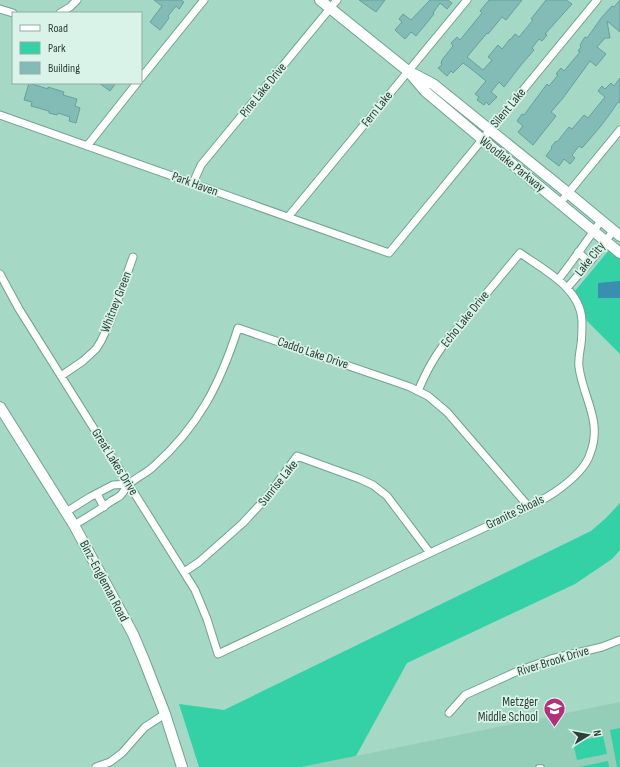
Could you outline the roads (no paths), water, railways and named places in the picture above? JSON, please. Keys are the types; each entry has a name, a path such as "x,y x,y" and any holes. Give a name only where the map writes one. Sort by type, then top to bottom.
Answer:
{"street":[{"path":"62,12 70,8 78,0"},
{"path":"142,77 204,0"},
{"name":"Woodlake Parkway","path":"320,0 408,71 426,92 620,253"},
{"name":"Pine Lake Drive","path":"192,183 201,165 337,0"},
{"name":"Fern Lake","path":"288,217 467,0"},
{"name":"Silent Lake","path":"389,253 597,0"},
{"path":"0,9 12,13"},
{"name":"Woodlake Parkway","path":"408,71 433,84 617,234"},
{"path":"87,146 136,84"},
{"name":"Park Haven","path":"0,115 389,253"},
{"path":"560,203 620,130"},
{"name":"Lake City","path":"558,280 601,220"},
{"name":"Lake City","path":"567,288 606,241 617,234"},
{"path":"578,252 589,262"},
{"name":"Granite Shoals","path":"218,654 529,507 554,493 568,483 579,472 590,455 594,442 594,422 578,365 582,320 580,308 577,301 567,288 520,253"},
{"name":"Echo Lake Drive","path":"418,391 431,362 442,347 520,253"},
{"name":"Whitney Green","path":"61,376 83,361 96,349 101,341 110,322 133,257"},
{"name":"Great Lakes Drive","path":"0,274 19,309 195,590 201,601 218,654"},
{"name":"Caddo Lake Drive","path":"74,525 120,496 129,484 153,467 183,437 196,420 224,369 238,328 390,380 428,396 447,412 529,507"},
{"name":"Binz-Engleman Road","path":"0,407 74,525 133,634 165,714 182,767"},
{"name":"Sunrise Lake","path":"184,572 199,562 243,523 268,496 297,456 373,485 387,496 430,553"},
{"name":"Caddo Lake Drive","path":"66,512 113,485 129,484"},
{"path":"97,494 104,507"},
{"name":"River Brook Drive","path":"449,713 465,695 518,671 551,659 620,640"},
{"path":"96,767 110,762 122,753 145,726 165,714"}],"lane":[{"path":"538,767 542,767"}],"water":[{"path":"620,281 620,298 598,298 598,283"}],"place":[{"name":"Metzger Middle School","path":"554,728"}]}
